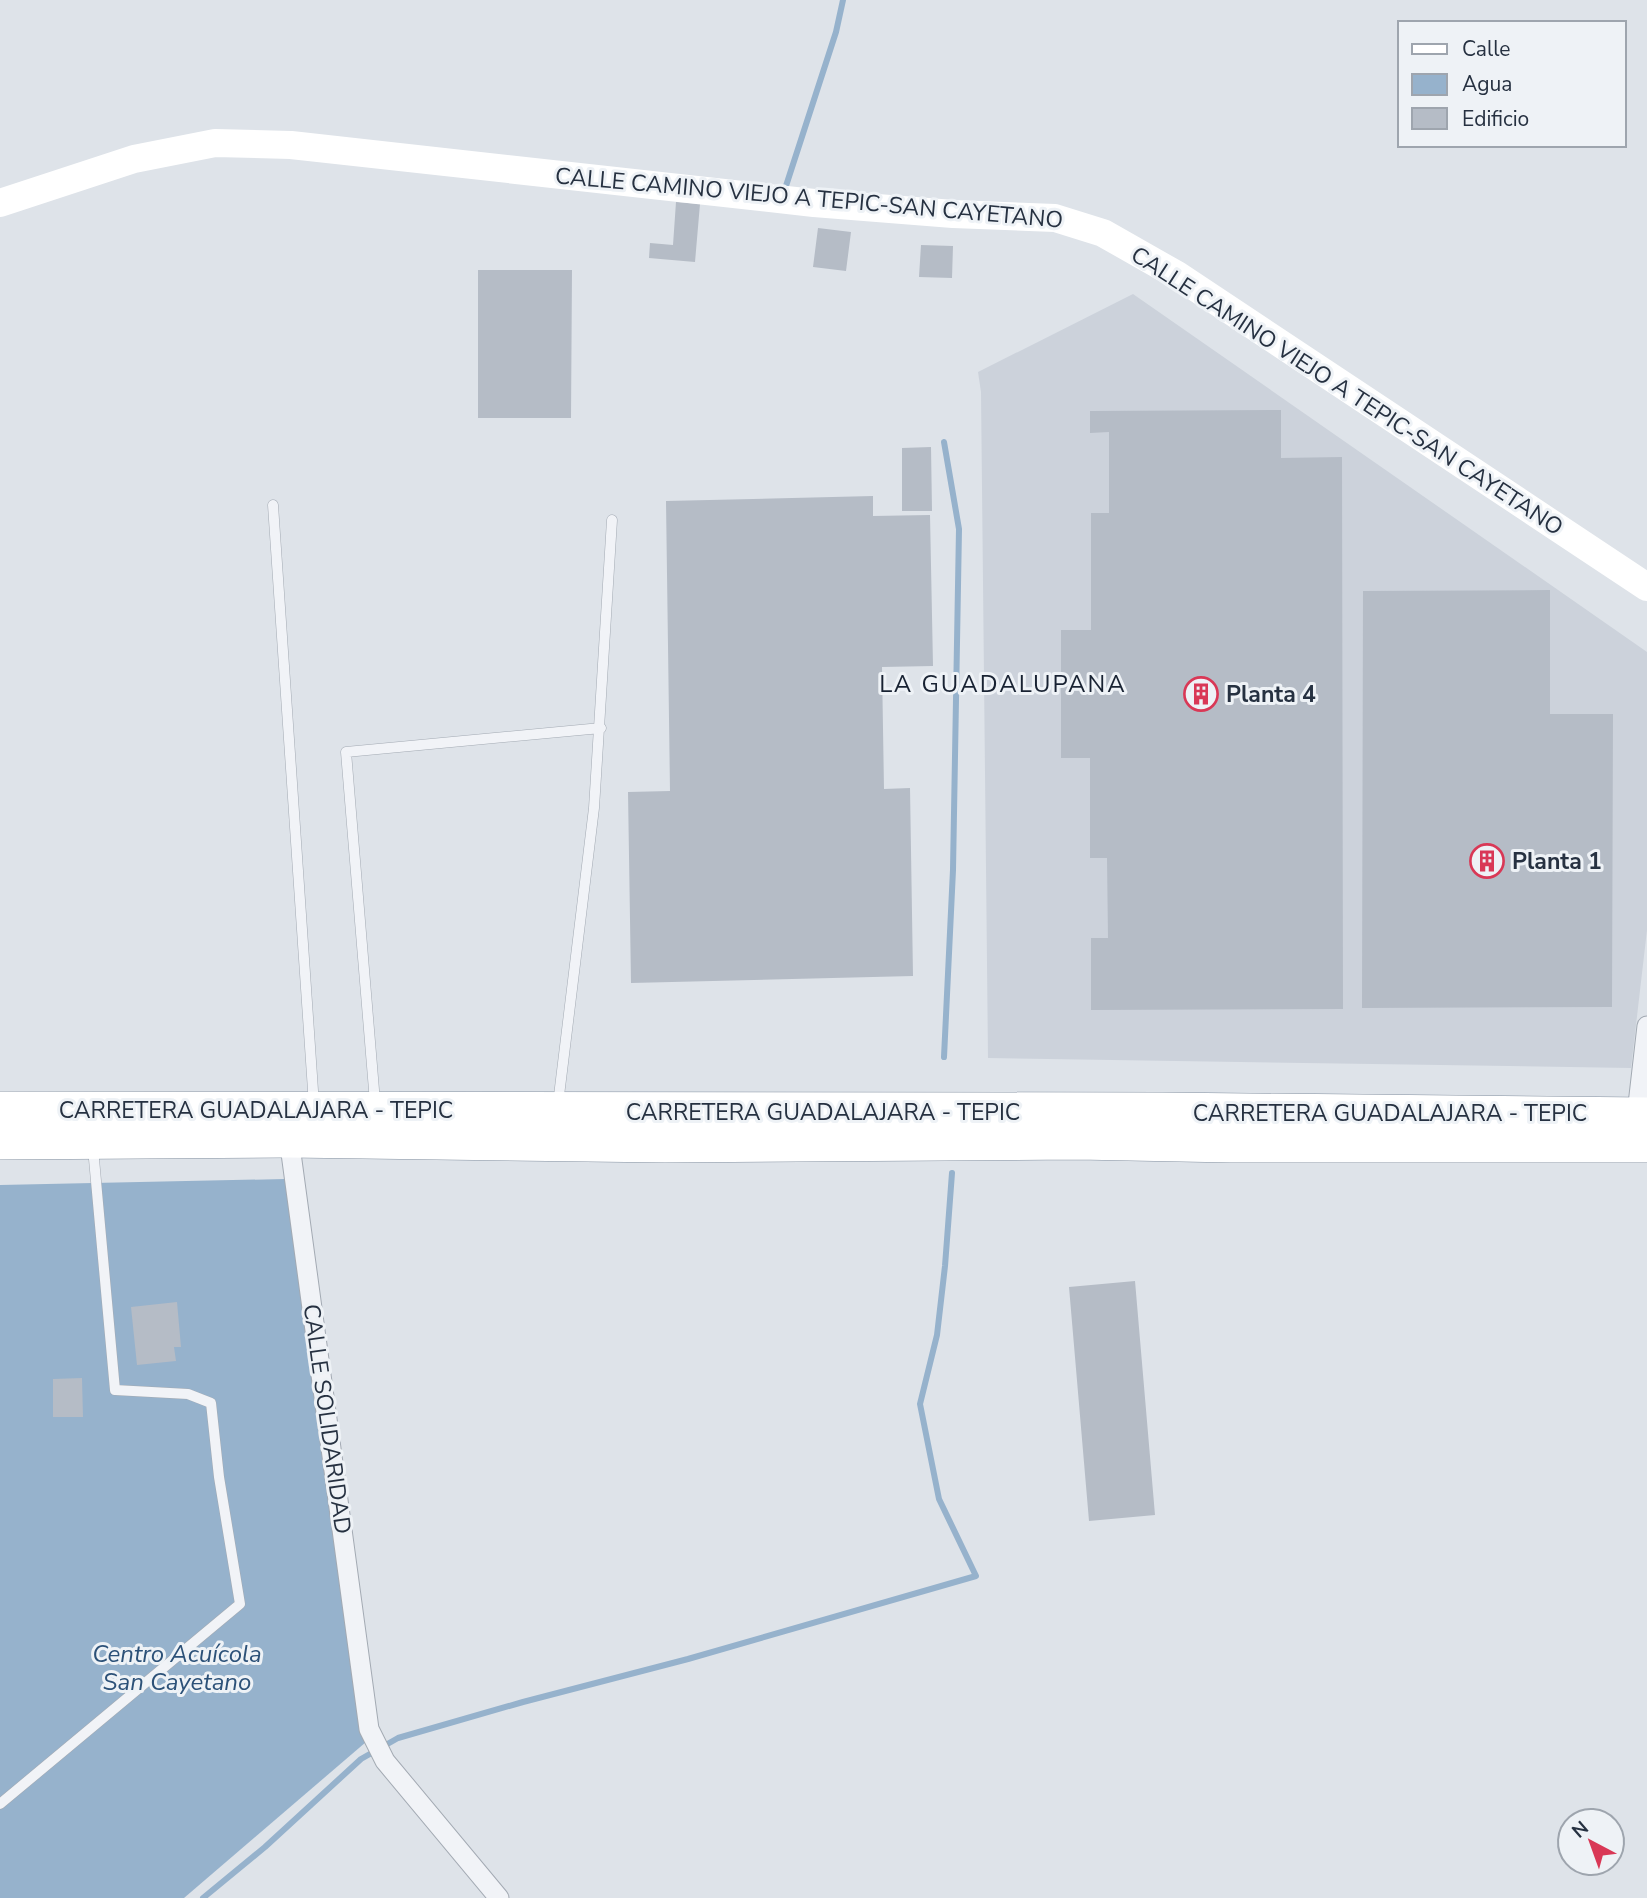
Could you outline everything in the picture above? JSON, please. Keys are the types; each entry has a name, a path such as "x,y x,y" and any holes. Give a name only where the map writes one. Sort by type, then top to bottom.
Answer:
{"highway":[{"name":"CARRETERA GUADALAJARA - TEPIC","path":"0,1110 296,1119 665,1144 1079,1126"},
{"name":"CARRETERA GUADALAJARA - TEPIC","path":"0,1141 93,1140 376,1110 557,1111 1079,1126 1641,1133"}],"street":[{"name":"CALLE CAMINO VIEJO A TEPIC-SAN CAYETANO","path":"0,203 134,159 215,143 228,143 291,145 814,203 953,214 1055,218 1103,233 1177,275 1647,587"},
{"path":"1641,1133 1647,1027"},
{"name":"CALLE SOLIDARIDAD","path":"296,1119 369,1730 384,1761 499,1898"}],"lane":[{"path":"273,505 296,1119"},
{"path":"557,1111 594,808 612,520"},
{"path":"376,1110 346,752 601,728"},
{"path":"0,1804 240,1604 219,1477 211,1403 188,1394 115,1390 93,1140"}],"shaded area":[{"path":"1133,294 1647,652 1647,930 1631,1068 988,1058 981,392 978,372"}],"water":[{"name":"Centro Acuícola San Cayetano","path":"285,1179 366,1742 184,1898 0,1898 0,1185"}],"building":[{"path":"676,202 700,204 695,262 649,258 650,243 673,245"},
{"path":"818,228 851,232 846,271 813,267"},
{"path":"921,245 953,246 952,278 919,277"},
{"path":"478,270 572,270 571,418 478,418"},
{"name":"Planta 4","path":"1281,410 1281,458 1342,457 1343,1009 1091,1010 1091,938 1108,938 1107,858 1090,858 1090,758 1061,758 1061,630 1091,630 1091,513 1109,513 1109,432 1090,433 1090,411"},
{"path":"931,447 932,511 902,511 902,448"},
{"path":"873,496 873,516 930,515 933,666 882,667 884,789 910,788 913,976 631,983 628,792 670,791 666,501"},
{"name":"Planta 1","path":"1550,590 1550,714 1613,714 1612,1007 1362,1008 1363,591"},
{"path":"1135,1281 1155,1515 1089,1521 1069,1287"},
{"path":"177,1302 181,1347 174,1347 176,1361 137,1365 131,1307"},
{"path":"82,1378 83,1417 53,1417 53,1379"}],"waterway":[{"path":"784,192 836,32 843,0"},
{"path":"944,442 959,529 953,870 944,1057"},
{"path":"203,1898 265,1847 361,1759 398,1738 688,1659 976,1576 939,1499 920,1404 937,1335 952,1173"}],"place":[{"name":"Planta 4","path":"1201,694"},
{"name":"Planta 1","path":"1487,861"}],"district":[{"name":"LA GUADALUPANA","path":"1003,684"}]}
